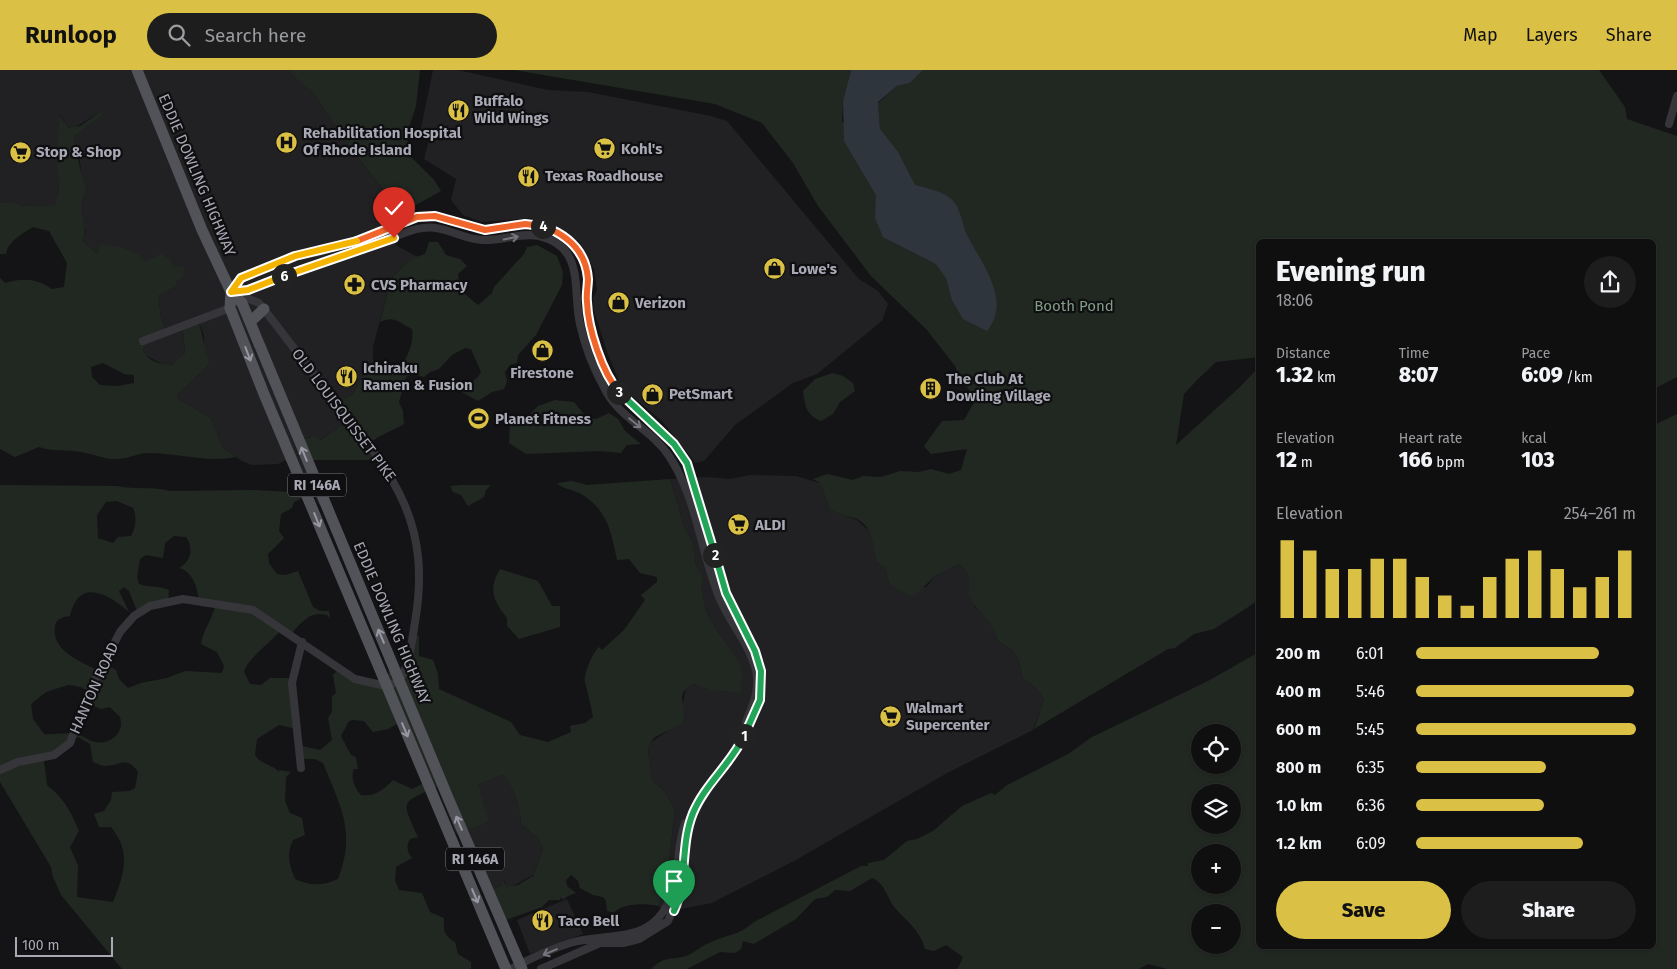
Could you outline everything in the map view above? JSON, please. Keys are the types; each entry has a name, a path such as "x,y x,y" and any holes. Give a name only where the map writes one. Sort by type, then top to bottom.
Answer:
{"main road":[{"name":"EDDIE DOWLING HIGHWAY","path":"137,70 202,230 231,292 242,303 518,967"},
{"name":"EDDIE DOWLING HIGHWAY","path":"231,292 230,308 386,686 506,969"},
{"path":"250,322 264,310"}],"street":[{"path":"1668,124 1677,96"},
{"path":"231,292 241,278 295,256 320,252 373,236 417,217 435,216 485,230 525,224 544,226 562,234 576,246 584,260 588,278 587,302 590,322 605,372 618,391 674,444 687,463 726,593 755,651 761,671 762,690 758,708 738,749 712,781 692,814 687,835 681,891 668,921 659,929 639,939 600,943 582,949 541,969"},
{"path":"231,292 248,290 304,268 376,245 419,228 434,226 481,240 501,240 524,235 538,236 560,246 570,258 577,279 576,303 580,326 597,374 609,396 624,414 647,432 667,452 678,470 694,511 719,596 750,653 756,672 756,699 734,746 692,803 681,835 674,890 663,913 636,934 578,941 518,967"},
{"name":"OLD LOUISQUISSET PIKE","path":"231,292 259,303 381,460 400,492 409,514 416,541 420,573 413,634 406,669 400,681"},
{"path":"143,341 230,308"},
{"name":"HANTON ROAD","path":"0,770 18,762 54,755 70,743 90,690 120,632 134,616 150,606 183,599 253,610 355,679 386,686"},
{"path":"301,768 292,683 302,642"},
{"path":"386,686 400,681"},
{"path":"578,941 582,949"}],"shaded area":[{"path":"0,70 291,70 293,75 311,90 349,146 398,208 398,213 389,217 382,229 399,247 418,257 410,259 391,279 373,347 373,358 353,394 344,399 347,421 321,440 313,436 300,441 324,504 319,505 314,494 307,495 290,458 278,464 252,465 242,461 223,448 211,418 178,399 177,395 210,364 204,350 204,335 198,320 183,331 185,353 179,360 171,365 164,365 145,355 143,350 146,343 166,331 161,317 158,296 177,286 173,267 149,261 99,255 83,241 86,232 82,220 80,200 87,189 82,179 74,136 103,114 100,112 74,128 69,128 60,115 57,172 60,178 57,201 54,205 22,206 15,203 0,203"},
{"path":"433,70 458,70 548,90 588,92 711,116 727,121 859,279 878,291 888,304 882,321 817,374 793,383 735,425 704,461 695,463 663,422 622,388 607,352 594,311 593,298 597,290 594,269 579,241 554,226 531,218 482,222 463,215 451,200 456,179 424,159 429,140 419,138"},
{"name":"Booth Pond","path":"851,70 923,70 910,83 897,86 878,102 880,129 898,152 915,185 943,194 951,199 957,207 966,233 987,271 996,295 997,307 994,319 987,331 963,319 952,300 946,278 936,264 883,237 875,218 876,195 844,141 843,101"},
{"path":"750,475 796,476 820,483 830,510 857,520 869,531 874,545 876,561 886,569 889,584 926,587 935,576 959,564 967,571 971,579 970,586 975,607 995,627 998,641 1012,650 1018,659 1023,678 1039,691 1044,700 1033,730 949,772 794,861 712,903 675,910 669,914 658,906 666,886 675,810 665,792 652,780 648,751 650,743 684,720 682,707 686,688 694,684 731,692 739,661 718,632 706,611 701,587 702,577 696,566 693,543 684,526 670,479 707,477 730,479"},
{"path":"502,775 509,779 520,812 521,824 538,838 543,849 533,875 511,887 507,887 504,880 502,885 488,892 464,830 483,825 478,783"},
{"path":"567,899 583,934 530,954 517,920"}],"green space":[{"path":"420,70 416,106 407,133 409,155 434,180 441,191 398,213 398,208 349,146 311,90 289,71"},
{"path":"514,70 851,70 843,101 842,122 880,130 878,103 897,86 910,83 923,70 1599,70 1625,107 1627,119 1677,136 1677,377 1656,388 1656,239 1256,239 1256,357 1216,362 1184,394 1176,445 1256,370 1256,602 1214,629 1194,634 1175,648 1168,649 1034,729 1044,700 1039,691 1023,678 1018,659 1012,650 998,641 989,622 974,605 969,593 969,577 964,569 959,564 935,576 914,596 908,595 889,584 886,569 876,561 871,537 866,527 857,519 830,510 820,483 813,479 827,474 853,480 863,476 881,477 900,471 919,472 931,469 949,474 961,470 967,449 931,454 924,446 942,421 964,420 976,399 960,378 955,366 927,330 871,276 818,206 793,163 762,123 715,104"},
{"path":"100,112 104,114 74,136 80,170 87,189 81,204 85,227 83,241 98,254 100,244 130,250 145,261 161,254 170,259 173,267 184,266 183,277 176,281 177,286 158,296 161,317 166,331 146,343 143,350 155,362 172,365 185,353 183,331 186,324 198,320 210,364 177,395 178,399 211,418 223,448 236,457 214,459 148,453 113,459 76,451 39,447 15,457 0,449 0,278 5,283 29,280 52,289 64,287 67,263 49,231 33,227 20,235 10,245 6,254 0,254 0,203 15,203 22,206 54,205 59,189 57,172 59,115 69,128 80,126","holes":["103,363 124,374 134,375 134,383 118,386 100,385 92,377 91,367"]},
{"path":"429,242 438,242 446,255 460,259 467,266 458,274 460,290 478,305 492,293 494,287 524,254 527,247 537,245 557,256 563,272 562,285 536,335 518,355 517,363 510,365 505,372 507,381 504,389 492,392 478,401 460,391 478,377 481,372 471,349 465,348 452,355 439,369 430,372 424,377 413,374 406,377 399,402 403,411 404,424 368,445 377,460 307,460 299,441 314,436 321,440 347,421 337,403 353,394 373,358 374,371 382,374 390,373 397,369 408,354 411,345 412,329 390,319 380,322 391,279 410,259 425,254"},
{"path":"833,373 843,376 853,383 855,391 840,402 833,414 821,421 809,413 803,391 815,379"},
{"path":"555,400 574,402 587,418 596,419 609,413 618,419 625,431 641,444 627,445 621,453 600,451 526,454 509,443 510,421 529,415 538,406"},
{"path":"1677,414 1677,969 1167,969 1148,964 1139,969 956,969 963,957 946,945 934,951 925,949 916,931 892,904 880,883 872,878 850,891 835,890 827,897 815,899 796,919 754,944 743,941 741,949 735,953 720,952 687,969 651,969 664,960 686,956 706,944 743,930 754,922 861,866 868,866 868,863 884,860 907,841 917,839 933,831 962,806 991,793 995,795 1007,785 1068,754 1092,737 1208,681 1256,654 1256,949 1656,949 1656,424"},
{"path":"670,479 684,526 693,543 696,566 703,577 701,587 706,611 718,632 739,661 742,672 741,693 712,690 694,684 687,688 682,697 684,718 682,724 655,737 650,743 648,751 652,780 665,792 675,810 666,886 658,906 647,904 634,905 622,907 614,913 607,911 606,901 603,897 593,895 580,888 578,881 571,875 566,880 567,886 576,893 563,900 561,897 560,900 549,900 542,907 500,922 488,892 502,885 503,880 507,887 518,885 533,876 543,849 538,838 521,824 515,797 509,783 502,775 478,784 488,820 483,825 456,833 437,787 410,800 407,804 407,809 418,837 410,839 408,844 408,851 412,858 396,867 395,880 399,890 422,893 430,912 444,918 445,932 455,942 458,954 471,962 471,969 122,969 61,895 51,867 0,782 0,485 117,486 170,491 256,490 306,493 306,496 294,502 292,508 281,514 279,531 284,538 268,554 269,563 277,574 286,575 298,571 313,607 320,611 329,611 330,619 327,615 316,614 306,619 290,635 282,629 250,661 244,672 250,684 261,685 270,678 292,678 296,729 279,725 257,739 255,755 258,759 279,772 279,770 291,772 286,777 285,801 290,813 302,818 305,835 293,840 289,855 290,864 295,879 316,884 338,879 346,847 346,833 340,807 323,763 315,759 300,759 298,745 320,750 332,740 328,718 332,712 332,697 336,693 333,675 337,671 362,683 384,687 383,675 389,673 390,661 405,684 407,654 413,634 419,636 419,656 433,660 438,674 439,689 511,722 520,735 548,742 571,732 570,726 585,723 593,717 585,682 591,658 599,647 602,650 624,630 645,600 641,595 657,582 657,577 640,573 629,559 617,560 607,522 597,507 581,494 562,487 557,483 572,481 587,485","holes":["117,501 133,508 135,522 131,536 118,537 113,543 98,538 97,515 106,502","174,536 186,537 188,541 190,546 189,558 179,568 188,573 194,581 199,602 215,606 201,644 217,652 224,666 222,673 185,671 167,678 141,683 128,688 119,679 116,670 106,664 100,671 84,664 62,649 55,635 55,626 63,617 70,616 74,604 80,596 87,593 103,595 129,612 119,591 124,587 129,591 137,611 168,602 169,590 139,584 137,577 140,559 146,555 163,558 165,543","68,685 83,688 91,696 94,706 101,709 110,707 120,717 121,723 118,733 106,742 92,741 76,734 44,734 33,719 31,704 46,692","353,720 364,721 373,732 388,729 401,722 426,782 412,789 393,780 378,792 370,795 361,795 353,779 354,769 358,769 356,757 351,755 341,736 349,721","76,736 90,744 93,762 102,766 127,763 138,772 135,788 129,791 112,792 111,800 104,811 94,814 99,827 111,827 118,837 124,855 123,873 113,902 77,897 78,866 70,847 79,831 66,806 47,785 44,761"]},
{"path":"491,485 486,490 484,497 468,506 461,495 453,492 450,486"},
{"path":"500,569 538,581 552,606 560,606 560,627 519,639 507,626 507,618 495,600 493,589"}],"place":[{"name":"Buffalo Wild Wings","path":"458,110"},
{"name":"Rehabilitation Hospital Of Rhode Island","path":"287,142"},
{"name":"Kohl's","path":"605,149"},
{"name":"Stop & Shop","path":"20,152"},
{"name":"Texas Roadhouse","path":"529,176"},
{"name":"Lowe's","path":"775,269"},
{"name":"CVS Pharmacy","path":"355,285"},
{"name":"Verizon","path":"619,303"},
{"name":"Firestone","path":"542,350"},
{"name":"Ichiraku Ramen & Fusion","path":"347,377"},
{"name":"The Club At Dowling Village","path":"930,388"},
{"name":"PetSmart","path":"653,394"},
{"name":"Planet Fitness","path":"479,419"},
{"name":"ALDI","path":"739,525"},
{"name":"Walmart Supercenter","path":"890,717"},
{"name":"Taco Bell","path":"542,921"}],"route":[{"path":"394,238 304,268 248,290 231,292 241,278 295,256 320,252 373,236 417,217 435,216 485,230 525,224 544,226 562,234 576,246 584,260 588,278 587,302 590,322 605,372 618,391 632,406 674,444 687,463 726,593 755,651 761,671 762,690 758,708 738,749 712,781 692,814 687,835 681,891 674,911"}]}
